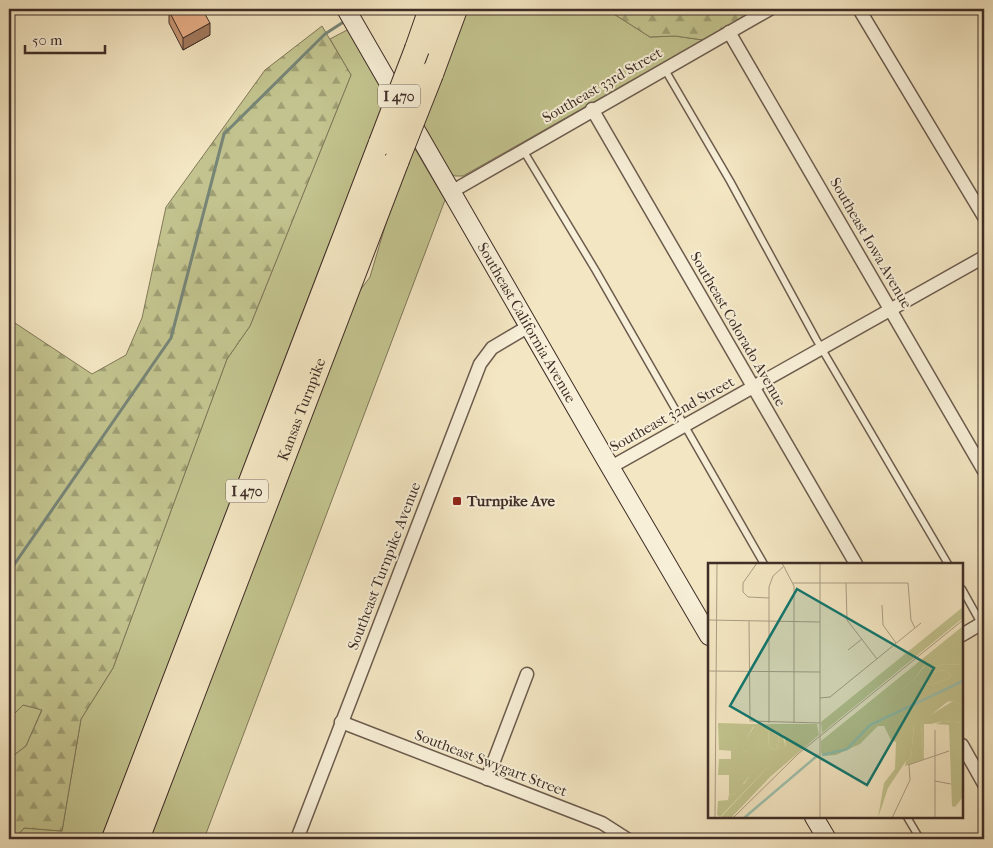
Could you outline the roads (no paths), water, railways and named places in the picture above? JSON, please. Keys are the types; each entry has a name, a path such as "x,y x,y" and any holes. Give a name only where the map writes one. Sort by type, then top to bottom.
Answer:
{"highway":[{"name":"Kansas Turnpike","path":"114,839 431,9"},
{"name":"Kansas Turnpike","path":"137,839 455,9"}],"main road":[{"name":"Southeast California Avenue","path":"346,9 708,634"},
{"path":"815,818 827,839"}],"street":[{"name":"Southeast 33rd Street","path":"451,192 664,68 770,9"},
{"path":"859,9 984,217"},
{"name":"Southeast Iowa Avenue","path":"729,32 984,471"},
{"name":"Southeast Colorado Avenue","path":"592,110 855,563"},
{"name":"Southeast 32nd Street","path":"611,467 984,257"},
{"name":"Southeast Turnpike Avenue","path":"297,839 480,364 492,348 529,326"},
{"path":"963,635 983,625"},
{"path":"487,779 526,674"},
{"name":"Southeast Swygart Street","path":"341,722 602,823 627,839"},
{"path":"963,748 984,784"}],"lane":[{"path":"664,68 730,181 822,349 947,563"},
{"path":"523,149 596,270 763,563"},
{"path":"963,591 983,625"},
{"path":"908,818 920,839"}],"waterway":[{"path":"354,15 364,9"},
{"path":"9,572 171,338 224,134 325,34 345,21"}],"place":[{"name":"Turnpike Ave","path":"457,501"}]}
